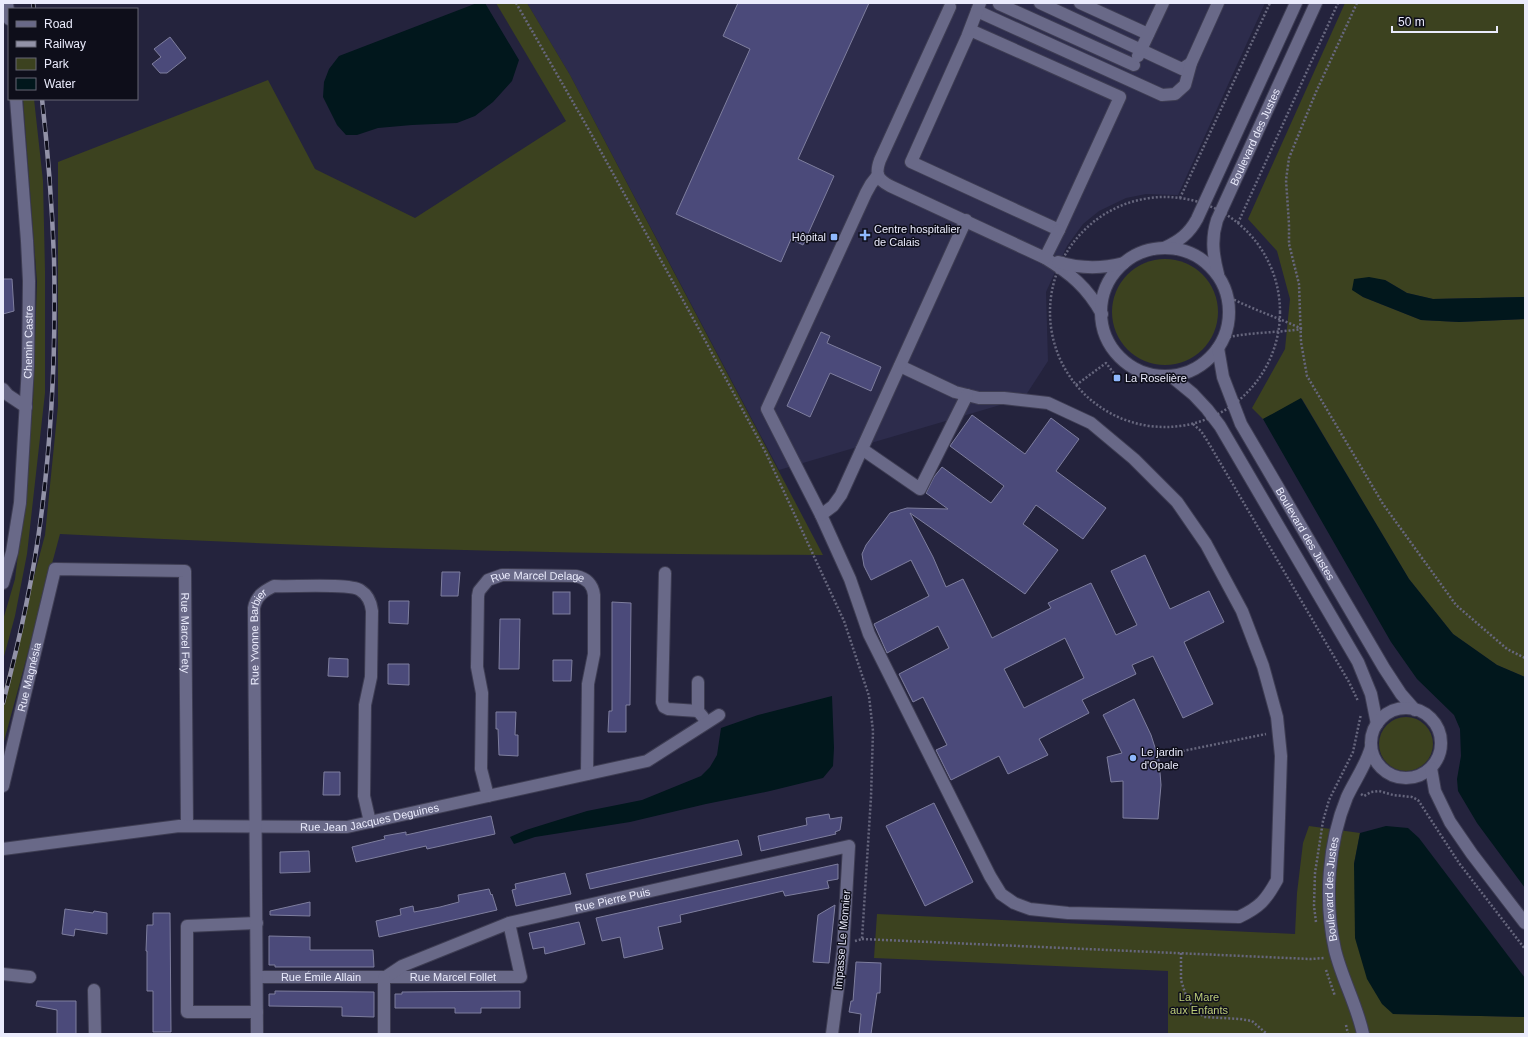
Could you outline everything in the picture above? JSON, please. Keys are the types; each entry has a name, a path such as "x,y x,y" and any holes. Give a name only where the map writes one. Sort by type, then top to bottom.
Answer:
{"street":[{"path":"1040,3 1182,69 1191,63"},
{"path":"1080,3 1148,34"},
{"path":"1045,258 1163,3"},
{"path":"1059,230 911,162 970,30 978,7 1162,95 1175,94 1185,85 1191,63 1218,3"},
{"name":"Boulevard des Justes","path":"1163,248 1179,240 1190,232 1205,204 1296,3"},
{"name":"Boulevard des Justes","path":"1218,275 1212,243 1221,211 1316,3"},
{"path":"999,4 1134,65"},
{"path":"950,7 880,160 877,171 881,180 890,186 1060,264 1095,268 1109,267 1125,263"},
{"path":"970,30 1120,97"},
{"name":"Chemin Castre","path":"3,583 7,551 20,503 28,366 28,274 16,100"},
{"path":"878,175 866,193 767,409 821,515 850,579 872,642 990,876 1001,894 1014,903 1030,909 1068,912 1239,917 1253,910 1269,896 1277,880 1279,861 1281,756 1277,717 1264,666 1242,611 1206,544 1176,502 1134,459 1091,423 1048,404 1004,398 979,398 955,392 900,366"},
{"path":"821,515 833,506 841,495 966,220"},
{"path":"1163,248 1179,250 1194,255 1207,264 1218,275 1227,296 1229,317 1221,343 1210,358 1195,369 1171,376 1160,376 1142,372 1122,359 1113,349 1107,338 1103,327 1102,314 1102,301 1106,289 1116,272 1125,263 1143,252 1163,248"},
{"path":"1060,264 1083,286 1102,314"},
{"name":"Boulevard des Justes","path":"1221,343 1223,377 1233,405 1248,435 1380,662 1401,694 1415,710"},
{"name":"Boulevard des Justes","path":"1171,376 1194,394 1227,437 1356,658 1371,694 1377,724"},
{"path":"3,389 8,396 26,407"},
{"path":"862,450 920,490 967,395"},
{"name":"Rue Magnésia","path":"3,786 54,569"},
{"name":"Rue Marcel Fety","path":"54,569 185,571 187,826"},
{"path":"665,573 662,702 668,709 698,711"},
{"name":"Rue Marcel Delage","path":"488,796 481,769 482,693 477,667 478,596 485,582 498,575 576,576 585,579 592,588 594,595 594,654 588,684 587,774"},
{"name":"Rue Yvonne Barbier","path":"257,1034 258,978 255,827 254,608 258,597 263,592 274,586 351,587 364,593 370,602 372,611 371,677 365,705 364,796 370,822"},
{"path":"698,682 698,711 707,723"},
{"path":"1402,709 1415,710 1424,713 1437,726 1440,734 1440,753 1431,768 1417,777 1397,777 1387,773 1379,766 1371,747 1372,735 1377,724 1383,717 1394,711 1402,709"},
{"name":"Rue Jean Jacques Deguines","path":"3,849 187,826 347,827 646,761 719,715"},
{"name":"Boulevard des Justes","path":"1363,1034 1337,955 1330,908 1330,876 1338,826 1351,789 1366,761 1371,747"},
{"path":"1431,768 1435,792 1450,822 1472,854 1525,923"},
{"name":"Rue Pierre Puis","path":"384,978 402,966 509,923 849,846"},
{"name":"Impasse Le Monnier","path":"832,1034 843,944 849,846"},
{"path":"257,923 187,926 187,1012 257,1012"},
{"name":"Rue Marcel Follet","path":"384,978 521,977 509,923"},
{"path":"3,974 30,977"},
{"name":"Rue Émile Allain","path":"258,978 384,978"},
{"path":"384,978 384,1034"},
{"path":"94,990 95,1034"}],"path":[{"path":"516,3 693,318 758,440 844,621 869,696 873,732 872,797 862,939"},
{"path":"1180,198 1270,3"},
{"path":"1238,223 1338,3"},
{"path":"1357,3 1316,92 1289,158 1286,180 1289,244 1299,284 1302,329 1301,342 1306,376 1383,504 1456,605 1507,649 1525,658"},
{"path":"1163,197 1180,198 1205,204 1221,211 1238,223 1256,242 1270,264 1278,289 1280,318 1272,353 1262,373 1246,393 1233,405 1213,417 1193,424 1158,427 1141,425 1125,420 1102,408 1088,398 1066,372 1058,357 1050,324 1051,295 1060,264 1069,248 1080,234 1092,223 1106,213 1129,202 1146,198 1163,197"},
{"path":"1227,296 1249,307 1280,318 1302,329"},
{"path":"1221,343 1244,334 1302,329"},
{"path":"1076,385 1106,363 1120,381"},
{"path":"1193,424 1208,442 1349,682 1359,704"},
{"path":"1317,927 1314,906 1318,844 1329,800 1353,752 1361,717 1361,709"},
{"path":"1163,755 1278,732"},
{"path":"1337,783 1364,796 1371,792 1379,791 1393,795 1412,797 1418,800 1459,863 1525,949"},
{"path":"843,944 862,939 1310,959 1337,955"},
{"path":"1321,952 1328,978 1337,999"},
{"path":"1181,953 1181,980 1187,999 1195,1009 1204,1016 1240,1018 1252,1021 1267,1034"},
{"path":"1346,1024 1348,1034"}],"shaded area":[{"name":"Centre hospitalier de Calais","path":"527,3 1265,3 1178,195 1146,194 1126,198 1099,211 1083,224 1067,246 1046,292 1048,361 1024,398 779,470 570,75"}],"green space":[{"path":"496,3 527,3 570,75 823,555 537,552 251,543 60,534 3,745 3,693 45,535 58,406 58,162 268,80 315,169 415,218 566,121"},
{"path":"1345,3 1525,3 1525,297 1433,299 1407,293 1385,280 1352,289 1363,297 1421,320 1459,322 1525,319 1525,677 1497,665 1453,634 1409,579 1302,399 1263,419 1252,408 1285,349 1290,299 1277,251 1248,219"},
{"path":"23,100 34,100 43,181 45,393 27,554 15,616 3,660 3,620 15,579 26,489 33,401 37,282"},
{"path":"1165,259 1185,263 1202,275 1214,292 1218,312 1214,332 1202,349 1185,361 1165,365 1145,361 1128,349 1116,332 1112,312 1116,292 1128,275 1145,263"},
{"path":"1401,717 1411,717 1421,721 1429,729 1433,739 1433,749 1429,759 1421,767 1411,771 1401,771 1391,767 1383,759 1379,749 1379,739 1383,729 1391,721"},
{"name":"La Mare aux Enfants","path":"1309,826 1360,833 1354,864 1393,1014 1525,1017 1525,1034 1168,1034 1168,971 874,958 877,914 1295,934 1297,893 1303,843"}],"water":[{"path":"477,3 485,3 519,60 512,81 493,102 475,116 457,123 378,128 357,135 346,135 337,125 323,97 324,82 329,69 339,56"},
{"path":"1369,277 1385,280 1407,293 1433,299 1525,297 1525,319 1459,322 1421,320 1363,297 1352,290 1354,279"},
{"path":"1301,398 1409,579 1453,634 1497,665 1525,677 1525,888 1477,823 1458,791 1457,779 1461,756 1460,729 1454,715 1417,679 1391,642 1263,419"},
{"path":"832,696 834,748 833,766 823,778 630,822 535,837 514,844 510,837 526,830 587,811 642,800 701,776 710,767 717,755 721,728 758,715"},
{"path":"1386,826 1408,828 1419,838 1525,978 1525,1017 1393,1014 1382,1004 1367,979 1355,938 1354,864 1360,833"}],"building":[{"path":"738,3 869,3 798,159 834,176 803,245 791,239 781,262 676,214 750,49 723,36"},
{"path":"170,37 186,58 167,73 160,73 152,64 161,57 154,49"},
{"path":"3,279 12,279 14,311 3,314"},
{"path":"821,332 830,336 827,343 881,367 871,391 830,373 810,417 787,406"},
{"path":"972,415 1025,454 1051,418 1079,439 1056,471 1106,508 1083,539 1036,505 1023,524 1058,550 1025,594 910,513 933,557 946,587 963,579 992,638 1051,608 1048,603 1091,583 1116,635 1137,625 1111,571 1145,555 1170,609 1209,591 1224,622 1184,642 1213,704 1183,718 1153,656 1132,665 1136,674 1082,700 1089,713 1039,739 1048,755 1008,774 999,756 951,780 936,750 947,745 923,697 913,702 899,674 949,648 938,626 887,653 874,624 929,596 911,560 871,580 864,566 862,554 866,545 890,513 907,508 948,509 926,493 934,477 942,467 991,503 1004,486 950,446","holes":["1065,638 1084,678 1024,708 1004,669"]},
{"path":"442,572 460,572 458,596 441,596"},
{"path":"553,592 570,592 570,614 553,614"},
{"path":"389,601 409,601 408,624 389,623"},
{"path":"612,602 631,603 630,705 626,705 626,732 608,732 609,711 612,711"},
{"path":"500,619 520,619 519,669 499,669"},
{"path":"329,658 348,659 348,677 328,676"},
{"path":"553,660 572,660 571,681 553,681"},
{"path":"388,664 409,664 409,685 388,684"},
{"name":"Le jardin d'Opale","path":"1134,699 1151,735 1159,760 1161,785 1158,819 1123,818 1123,781 1111,782 1107,757 1122,753 1103,715"},
{"path":"496,712 516,712 515,735 518,735 518,756 499,755"},
{"path":"324,772 340,772 340,795 323,795"},
{"path":"934,803 973,882 925,906 886,826"},
{"path":"829,814 830,819 842,817 840,830 835,832 836,834 761,851 758,836 807,825 806,818"},
{"path":"491,816 495,834 427,849 426,846 356,862 352,847 385,839 384,836 406,832 406,835"},
{"path":"738,840 742,855 590,889 586,874"},
{"path":"309,851 310,872 280,873 280,852"},
{"path":"838,864 838,879 827,881 829,888 785,896 783,891 680,915 681,922 658,927 663,949 624,958 620,937 602,941 596,918"},
{"path":"565,873 571,894 516,906 512,890 516,889 515,884"},
{"path":"489,889 497,910 379,937 376,921 401,915 400,909 413,906 414,912 440,907 459,902 458,895"},
{"path":"310,902 310,916 270,915 270,911"},
{"path":"835,905 829,963 813,962 818,915"},
{"path":"65,909 93,913 94,911 107,913 107,934 75,929 74,936 62,934"},
{"path":"153,913 170,913 171,1032 153,1032 153,991 147,991 146,951 147,925 153,925"},
{"path":"579,922 585,944 545,954 544,947 533,949 529,933"},
{"path":"269,936 310,937 310,950 373,950 374,967 275,967 275,965 269,965"},
{"path":"856,962 881,963 880,993 877,993 871,1034 859,1034 861,1014 849,1012 851,1001 853,1001"},
{"path":"275,991 374,992 374,1017 342,1016 342,1007 269,1006 269,994 275,994"},
{"path":"520,991 520,1008 481,1008 481,1013 455,1013 455,1008 395,1008 395,994 402,994 402,992"},
{"path":"37,1001 76,1001 76,1034 57,1034 57,1010 36,1006"}],"railway":[{"path":"33,3 34,8"},
{"path":"3,703 30,587 41,517 48,453 54,355 54,258 50,178 42,100"}],"place":[{"name":"Centre hospitalier de Calais","path":"865,235"},
{"name":"Hôpital","path":"834,237"},
{"name":"La Roselière","path":"1117,378"},
{"name":"Le jardin d'Opale","path":"1133,758"}]}
